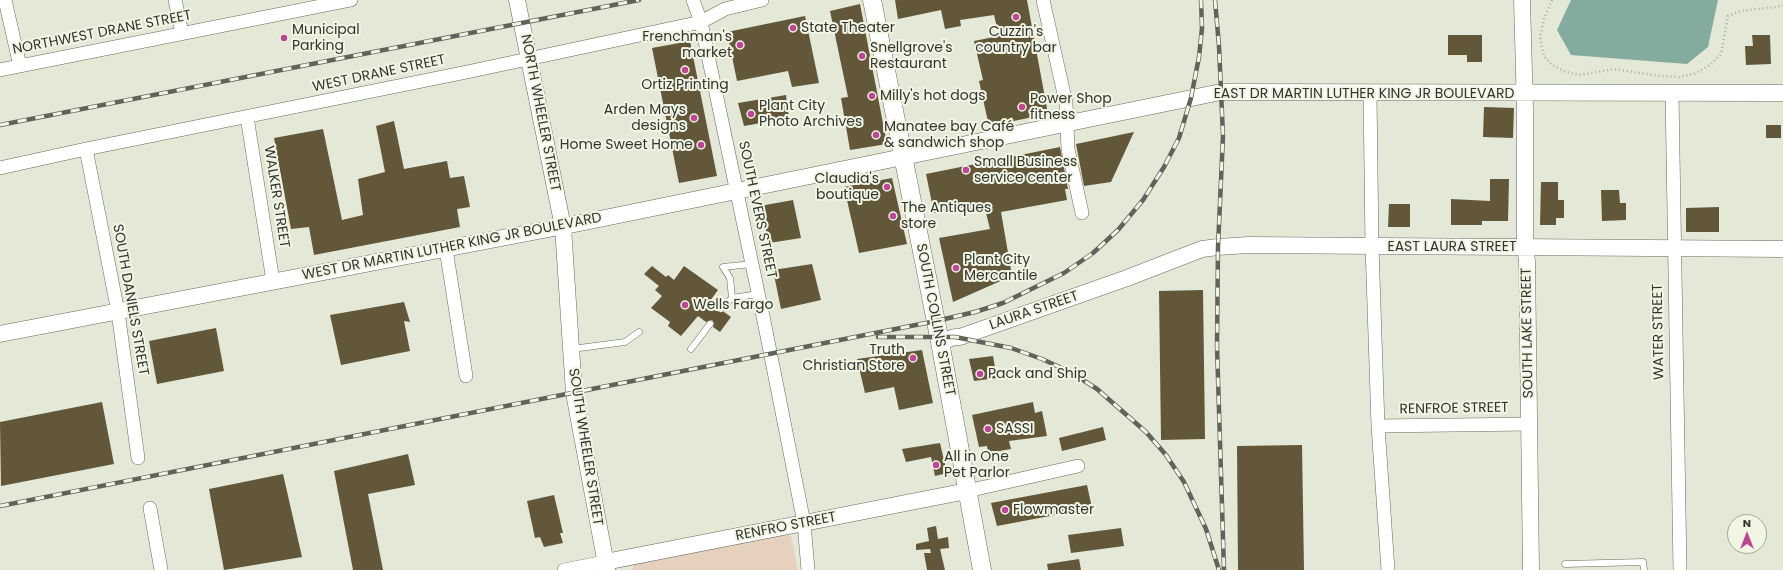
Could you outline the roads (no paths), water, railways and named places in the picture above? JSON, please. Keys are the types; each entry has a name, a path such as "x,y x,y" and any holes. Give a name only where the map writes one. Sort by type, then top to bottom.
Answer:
{"main road":[{"name":"SOUTH COLLINS STREET","path":"872,0 940,342 982,570"}],"street":[{"path":"5,0 20,66"},
{"path":"175,0 182,33"},
{"name":"NORTHWEST DRANE STREET","path":"0,70 348,0"},
{"name":"NORTH WHEELER STREET","path":"517,0 563,227"},
{"name":"SOUTH EVERS STREET","path":"693,0 701,22 752,264 804,523 808,570"},
{"name":"WEST DRANE STREET","path":"0,168 701,22 725,9 762,0"},
{"path":"1043,0 1066,103 1068,149 1082,213"},
{"name":"SOUTH LAKE STREET","path":"1522,0 1525,109 1525,247 1527,261 1531,570"},
{"name":"EAST DR MARTIN LUTHER KING JR BOULEVARD","path":"902,157 1066,126 1221,92 1370,94 1783,93"},
{"name":"WATER STREET","path":"1672,93 1680,570"},
{"path":"1370,94 1372,246 1378,426 1388,570"},
{"name":"WALKER STREET","path":"247,117 273,281"},
{"name":"SOUTH DANIELS STREET","path":"86,149 118,312 138,458"},
{"name":"WEST DR MARTIN LUTHER KING JR BOULEVARD","path":"0,334 563,227 902,157"},
{"name":"SOUTH WHEELER STREET","path":"563,227 574,393 606,566"},
{"name":"EAST LAURA STREET","path":"1127,278 1202,250 1218,247 1248,245 1783,249"},
{"path":"446,249 466,376"},
{"name":"LAURA STREET","path":"940,342 955,336 960,337 1127,278"},
{"name":"RENFROE STREET","path":"1378,426 1529,424"},
{"path":"967,491 1078,466"},
{"name":"RENFRO STREET","path":"606,566 804,523 967,491"},
{"path":"150,508 161,570"},
{"path":"564,570 606,566"}],"lane":[{"path":"732,298 730,278 723,267 752,264"},
{"path":"721,309 732,298 758,294"},
{"path":"691,348 710,324"},
{"path":"570,349 625,342 639,332"},
{"path":"1565,564 1643,562 1644,570"}],"water":[{"path":"1571,0 1718,0 1708,47 1687,64 1571,55 1557,30"}],"railway":[{"path":"0,125 639,0"},
{"path":"0,506 936,321 975,312 1003,303 1064,273 1093,253 1118,230 1143,200 1164,167 1179,138 1191,98 1199,57 1202,28 1201,0"},
{"path":"1215,0 1219,46 1223,136 1218,247 1217,346 1224,570"},
{"path":"878,337 955,337 1011,348 1042,359 1072,373 1097,389 1146,432 1166,455 1184,482 1206,529 1219,570"}],"place":[{"name":"Cuzzin's country bar","path":"1016,17"},
{"name":"State Theater","path":"793,28"},
{"name":"Municipal Parking","path":"284,38"},
{"name":"Frenchman's market","path":"740,45"},
{"name":"Snellgrove's Restaurant","path":"862,56"},
{"name":"Ortiz Printing","path":"685,70"},
{"name":"Milly's hot dogs","path":"872,96"},
{"name":"Power Shop fitness","path":"1022,107"},
{"name":"Plant City Photo Archives","path":"751,114"},
{"name":"Arden Mays designs","path":"694,118"},
{"name":"Manatee bay Café & sandwich shop","path":"876,135"},
{"name":"Home Sweet Home","path":"701,145"},
{"name":"Small Business service center","path":"966,170"},
{"name":"Claudia's boutique","path":"887,187"},
{"name":"The Antiques store","path":"893,216"},
{"name":"Plant City Mercantile","path":"956,268"},
{"name":"Wells Fargo","path":"685,305"},
{"name":"Truth Christian Store","path":"913,358"},
{"name":"Pack and Ship","path":"980,374"},
{"name":"SASSI","path":"988,429"},
{"name":"All in One Pet Parlor","path":"936,465"},
{"name":"Flowmaster","path":"1005,510"}]}
